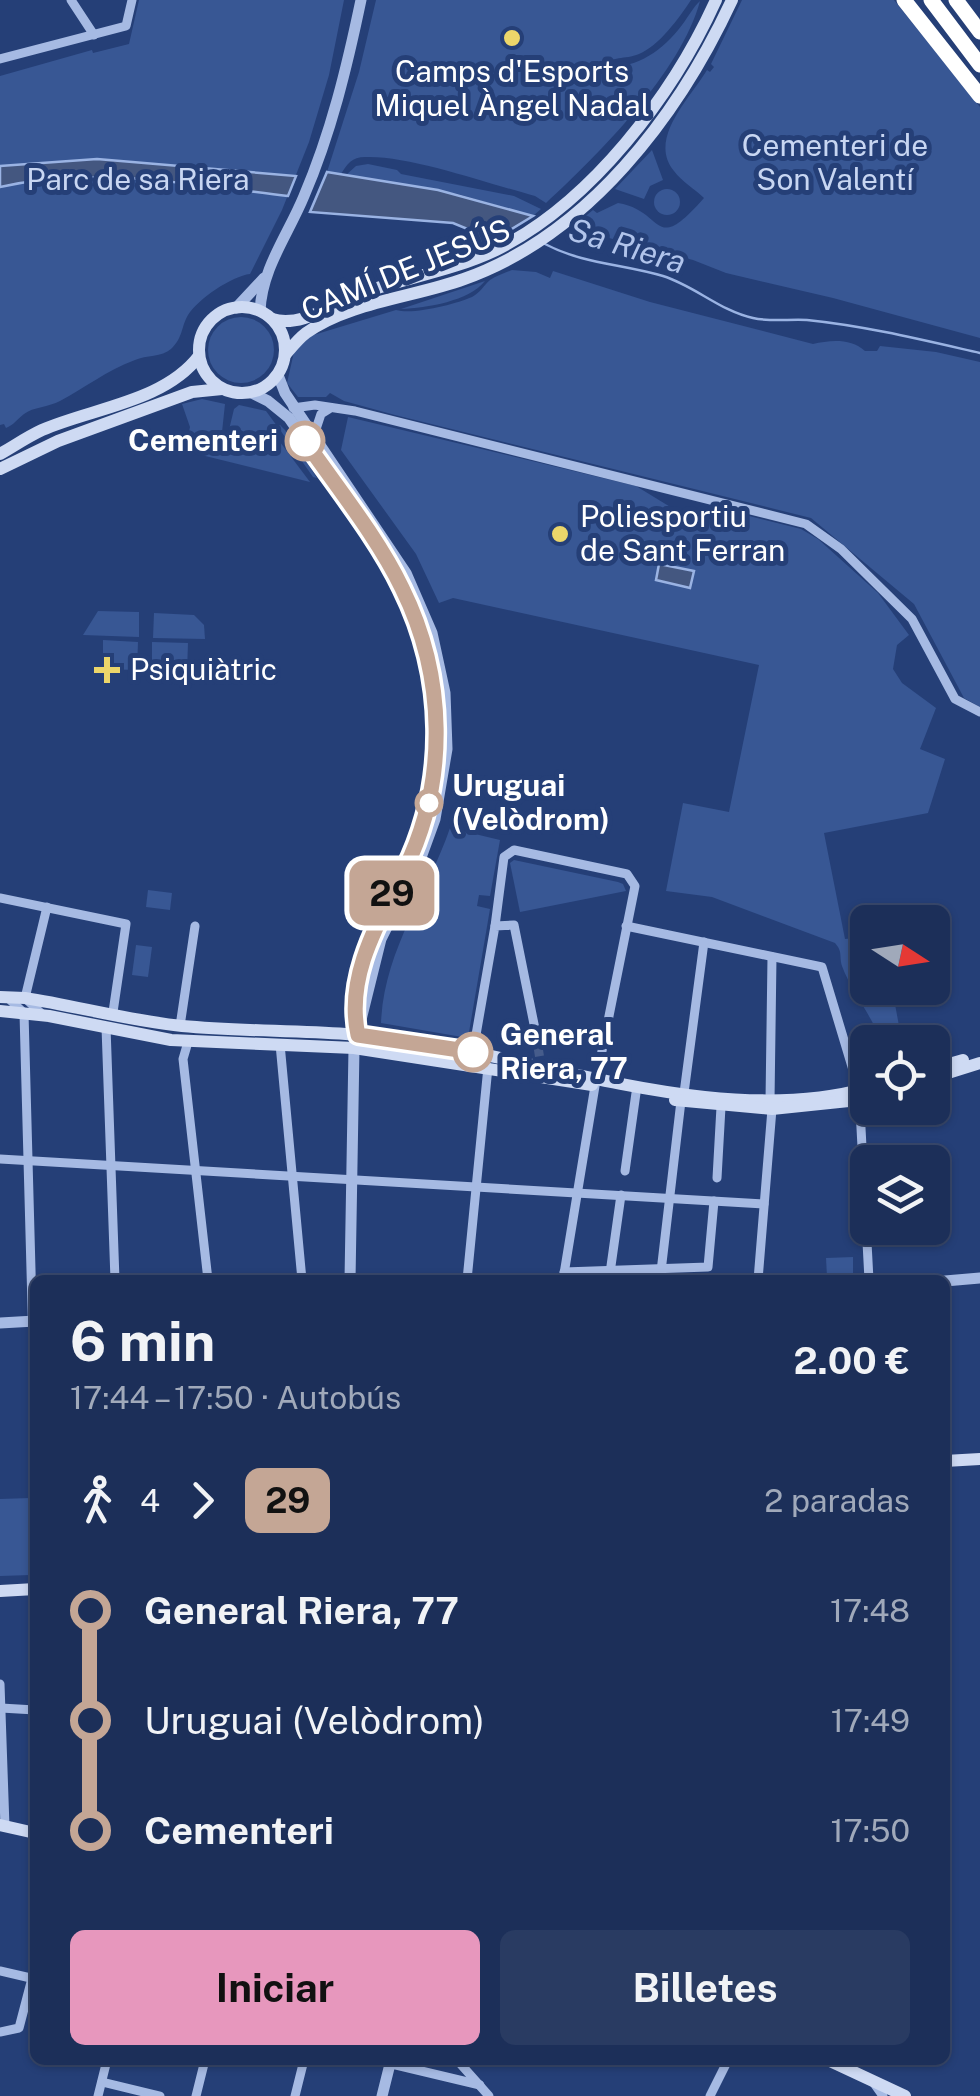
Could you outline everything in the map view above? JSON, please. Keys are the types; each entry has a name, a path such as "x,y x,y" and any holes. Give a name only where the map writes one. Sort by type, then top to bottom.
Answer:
{"highway":[{"path":"904,0 980,96"},
{"path":"931,0 980,66"},
{"path":"956,0 980,32"}],"main road":[{"name":"CAMÍ DE JESÚS","path":"285,355 306,333 347,314 466,278 521,252 554,221 647,115 687,56 716,0"},
{"name":"CAMÍ DE JESÚS","path":"266,315 291,322 357,294 456,266 554,221 610,180 651,134 692,74 731,0"},
{"path":"0,469 58,441 192,392 250,392 269,384 278,375 285,355 283,337 266,315 236,308 208,324 199,356 205,372 224,389"},
{"path":"0,454 40,431 164,386 183,374 199,356"},
{"path":"3,997 44,1016 188,1042 356,1042 721,1106 771,1105 850,1096"},
{"path":"0,1011 24,1005 113,1012 180,1026 473,1052 636,1093 771,1105"},
{"path":"950,1064 980,1055"},
{"path":"950,1073 980,1064"},
{"path":"950,1461 980,1459"},
{"path":"0,1591 30,1589"},
{"path":"2,1826 30,1833"},
{"path":"839,2065 904,2096"}],"street":[{"path":"71,0 94,35"},
{"path":"0,59 126,26 132,0"},
{"path":"236,308 264,278 292,221 328,131 361,0"},
{"path":"264,278 266,315"},
{"path":"278,375 406,573 432,633 445,693 447,749 435,818 419,862 380,939 356,1042"},
{"path":"250,392 280,409 313,452 402,588 423,639 434,694 436,742 430,796 412,854 370,938 355,994 350,1275"},
{"path":"280,409 334,407 806,524 841,549 912,619 955,700 980,712"},
{"path":"314,435 321,414 334,407"},
{"path":"473,1052 504,857 514,850 627,874 635,886 596,1082 564,1275"},
{"path":"0,898 126,924 113,1012"},
{"path":"32,1275 24,1005 47,907"},
{"path":"495,926 514,924 536,1034"},
{"path":"180,1026 195,926"},
{"path":"626,926 822,967 850,1054"},
{"path":"660,1275 704,942"},
{"path":"758,1275 771,1105 772,957"},
{"path":"106,1027 114,1275"},
{"path":"188,1042 183,1058 207,1275"},
{"path":"280,1044 302,1275"},
{"path":"468,1275 488,1067"},
{"path":"625,1171 636,1093"},
{"path":"718,1178 721,1106"},
{"path":"864,1125 870,1275"},
{"path":"0,1159 764,1204"},
{"path":"610,1273 621,1196"},
{"path":"579,1275 660,1275 708,1266 714,1201"},
{"path":"950,1281 980,1278"},
{"path":"0,1322 30,1321"},
{"path":"0,1684 2,1826"},
{"path":"1,1708 30,1710"},
{"path":"0,1970 30,1974"},
{"path":"0,2032 18,2028 30,1988"},
{"path":"98,2096 106,2065"},
{"path":"196,2096 204,2065"},
{"path":"295,2096 303,2065"},
{"path":"382,2096 390,2065"},
{"path":"406,2065 480,2085"},
{"path":"461,2065 488,2096"},
{"path":"710,2096 726,2065"},
{"path":"871,2080 883,2096"},
{"path":"102,2082 160,2096"}],"green space":[{"name":"Parc de sa Riera","path":"139,0 344,0 329,75 309,142 282,210 250,274 225,284 199,302 188,315 178,341 167,352 125,364 60,401 28,412 6,428 0,425 0,76 92,50 93,53 129,44"},
{"path":"376,0 691,0 654,45 600,67 624,66 646,58 674,35 700,1 690,28 657,83 590,161 546,203 535,196 449,171 383,158 357,158 341,174 327,172 359,72"},
{"name":"Cementeri de Son Valentí","path":"742,0 894,0 980,107 980,338 726,273 693,260 571,228 593,210 597,213 618,203 667,228 704,198 681,179 667,159 668,132 682,105 707,70 710,72 714,67 711,64"},
{"path":"652,150 663,180 650,186 644,199 615,189"},
{"path":"368,164 514,196 541,209 533,216 458,194 346,175 356,166"},
{"path":"667,189 676,193 680,202 676,211 667,215 658,211 654,202 658,193"},
{"path":"512,270 550,278 553,271 650,302 813,344 840,341 865,351 877,351 880,346 980,362 980,707 964,698 914,604 811,518 395,415 344,401 330,393 326,397 298,397 287,383 294,352 307,337 396,310 424,310 465,300 490,280"},
{"path":"485,281 458,298 401,309"},
{"path":"241,317 264,327 274,350 264,373 241,383 218,373 208,350 218,327"},
{"path":"202,399 225,404 222,432 228,434 234,409 239,405 266,411 285,430 317,478 278,427 274,434 310,482 185,451 190,427 182,404"},
{"path":"348,417 636,486 672,508 701,513 721,509 801,529 818,539 878,593 909,635 897,645 893,669 902,683 936,708 920,749 945,759 928,813 824,833 845,939 850,938 850,983 835,943 712,897 666,891 683,803 729,812 759,665 453,598 439,603 416,554 341,450"},
{"path":"98,611 139,612 139,637 83,635"},
{"path":"154,613 194,615 204,625 205,639 153,638"},
{"path":"103,640 138,642 137,670 103,669"},
{"path":"152,642 188,643 187,672 152,671"},
{"path":"450,828 500,840 490,896 479,895 477,906 490,909 468,1038 381,1023 398,947"},
{"path":"514,860 618,882 626,891 520,912 510,863"},
{"path":"354,875 371,876 369,904 352,903"},
{"path":"148,890 172,893 170,910 146,907"},
{"path":"136,945 152,947 148,977 132,975"},
{"path":"863,1005 895,1005 899,1025 873,1023"},
{"path":"853,1257 853,1275 827,1275 826,1258"},
{"path":"30,1498 30,1575 0,1576 0,1499"}],"shaded area":[{"path":"97,159 296,176 288,196 108,177 0,187 0,166"},
{"path":"327,172 438,190 533,216 484,246 478,244 470,230 453,223 310,212"},
{"path":"659,564 694,571 690,588 656,580"}],"waterway":[{"name":"Sa Riera","path":"545,244 588,260 663,276 753,318 851,326 980,353"}],"tunnel":[{"path":"536,1034 541,1066"}],"bus line":[{"name":"29","path":"305,441 402,588 423,639 436,708 436,753 427,811 412,854 370,938 355,994 358,1035 473,1052"}],"place":[{"name":"Camps d'Esports Miquel Àngel Nadal","path":"512,38"},
{"name":"Cementeri","path":"305,441"},
{"name":"Poliesportiu de Sant Ferran","path":"560,534"},
{"name":"Psiquiàtric","path":"107,670"},
{"name":"Uruguai (Velòdrom)","path":"429,803"},
{"name":"General Riera, 77","path":"473,1052"}]}
